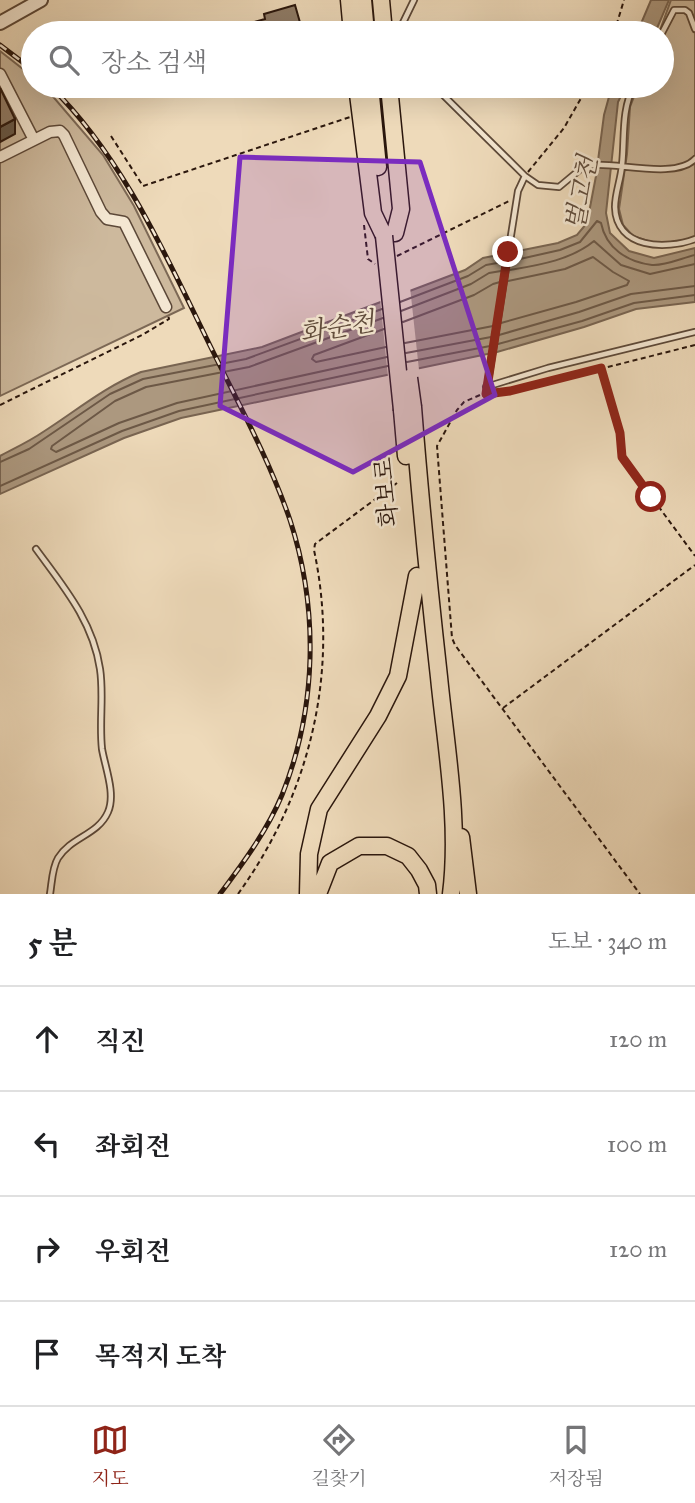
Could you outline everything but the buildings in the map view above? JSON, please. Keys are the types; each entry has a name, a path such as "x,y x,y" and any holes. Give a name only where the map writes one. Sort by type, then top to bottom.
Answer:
{"highway":[{"path":"356,21 362,3"},
{"path":"362,3 364,21"},
{"path":"362,3 370,21"},
{"path":"362,3 375,21"},
{"name":"화보로","path":"364,98 389,234"},
{"name":"화보로","path":"382,98 389,234 427,573 453,850 451,894"},
{"path":"389,234 401,209 390,98"},
{"name":"화보로","path":"407,409 416,576 446,788 441,894"},
{"path":"309,894 309,854 319,809 378,716 398,676 416,576"},
{"path":"446,788 461,839 468,894"},
{"path":"318,894 330,863 359,846 387,846 408,856 427,885 428,894"}],"street":[{"path":"0,23 41,0"},
{"path":"0,74 34,140"},
{"path":"0,157 50,132 60,131 101,212 107,219 124,222 166,307"}],"lane":[{"path":"404,21 414,0"},
{"path":"668,21 674,10 681,9 693,18 695,29"},
{"path":"353,98 354,116"},
{"path":"447,98 525,176 538,185 559,187 583,166 596,164 680,168 688,166 695,159"},
{"path":"629,98 615,209 621,229 642,243 655,246 695,239"},
{"path":"486,394 517,195 525,176"},
{"path":"486,387 548,368 695,332"},
{"path":"36,549 80,610 91,631 100,671 102,746 111,799 109,811 99,825 72,844 58,858 50,894"}],"path":[{"path":"618,21 624,0"},
{"path":"525,176 564,128 581,98"},
{"path":"111,136 143,186 354,116"},
{"path":"393,258 496,209 517,195"},
{"path":"364,222 369,259 373,264 378,264"},
{"path":"0,405 142,335 169,319 166,307"},
{"path":"640,894 455,645 452,638 437,446 461,405 469,399 695,345"},
{"path":"601,368 620,433 622,457 695,556"},
{"path":"238,894 256,869 287,814 303,772 311,740 319,703 322,660 321,596 315,544 397,483"},
{"path":"502,709 695,565"}],"highlighted area":[{"path":"240,157 420,162 495,395 353,472 220,406"}],"shaded area":[{"path":"671,0 695,0 695,242 654,243 633,236 623,225 619,209 630,107 633,98 674,98 674,21 663,21"},
{"path":"0,51 21,68 21,98 54,98 103,155 134,206 184,308 0,396"}],"water":[{"path":"651,0 669,0 660,21 642,21"},
{"name":"화순천","path":"609,98 620,98 606,213 610,233 629,251 654,258 695,248 695,302 636,309 497,352 181,418 124,438 0,494 0,456 38,435 102,392 141,372 262,347 465,270 483,258 558,243 577,235 587,223"}],"pier":[{"path":"410,287 419,370 388,377 380,298"}],"railway":[{"path":"0,45 21,61"},
{"path":"61,98 97,140 117,169 170,263 260,446 281,495 290,520 306,588 310,658 308,693 294,762 269,821 220,894"}],"route":[{"path":"508,252 486,394 510,391 601,368 620,433 622,457 651,497"}],"water label":[{"name":"벌고천","path":"581,193"}]}
